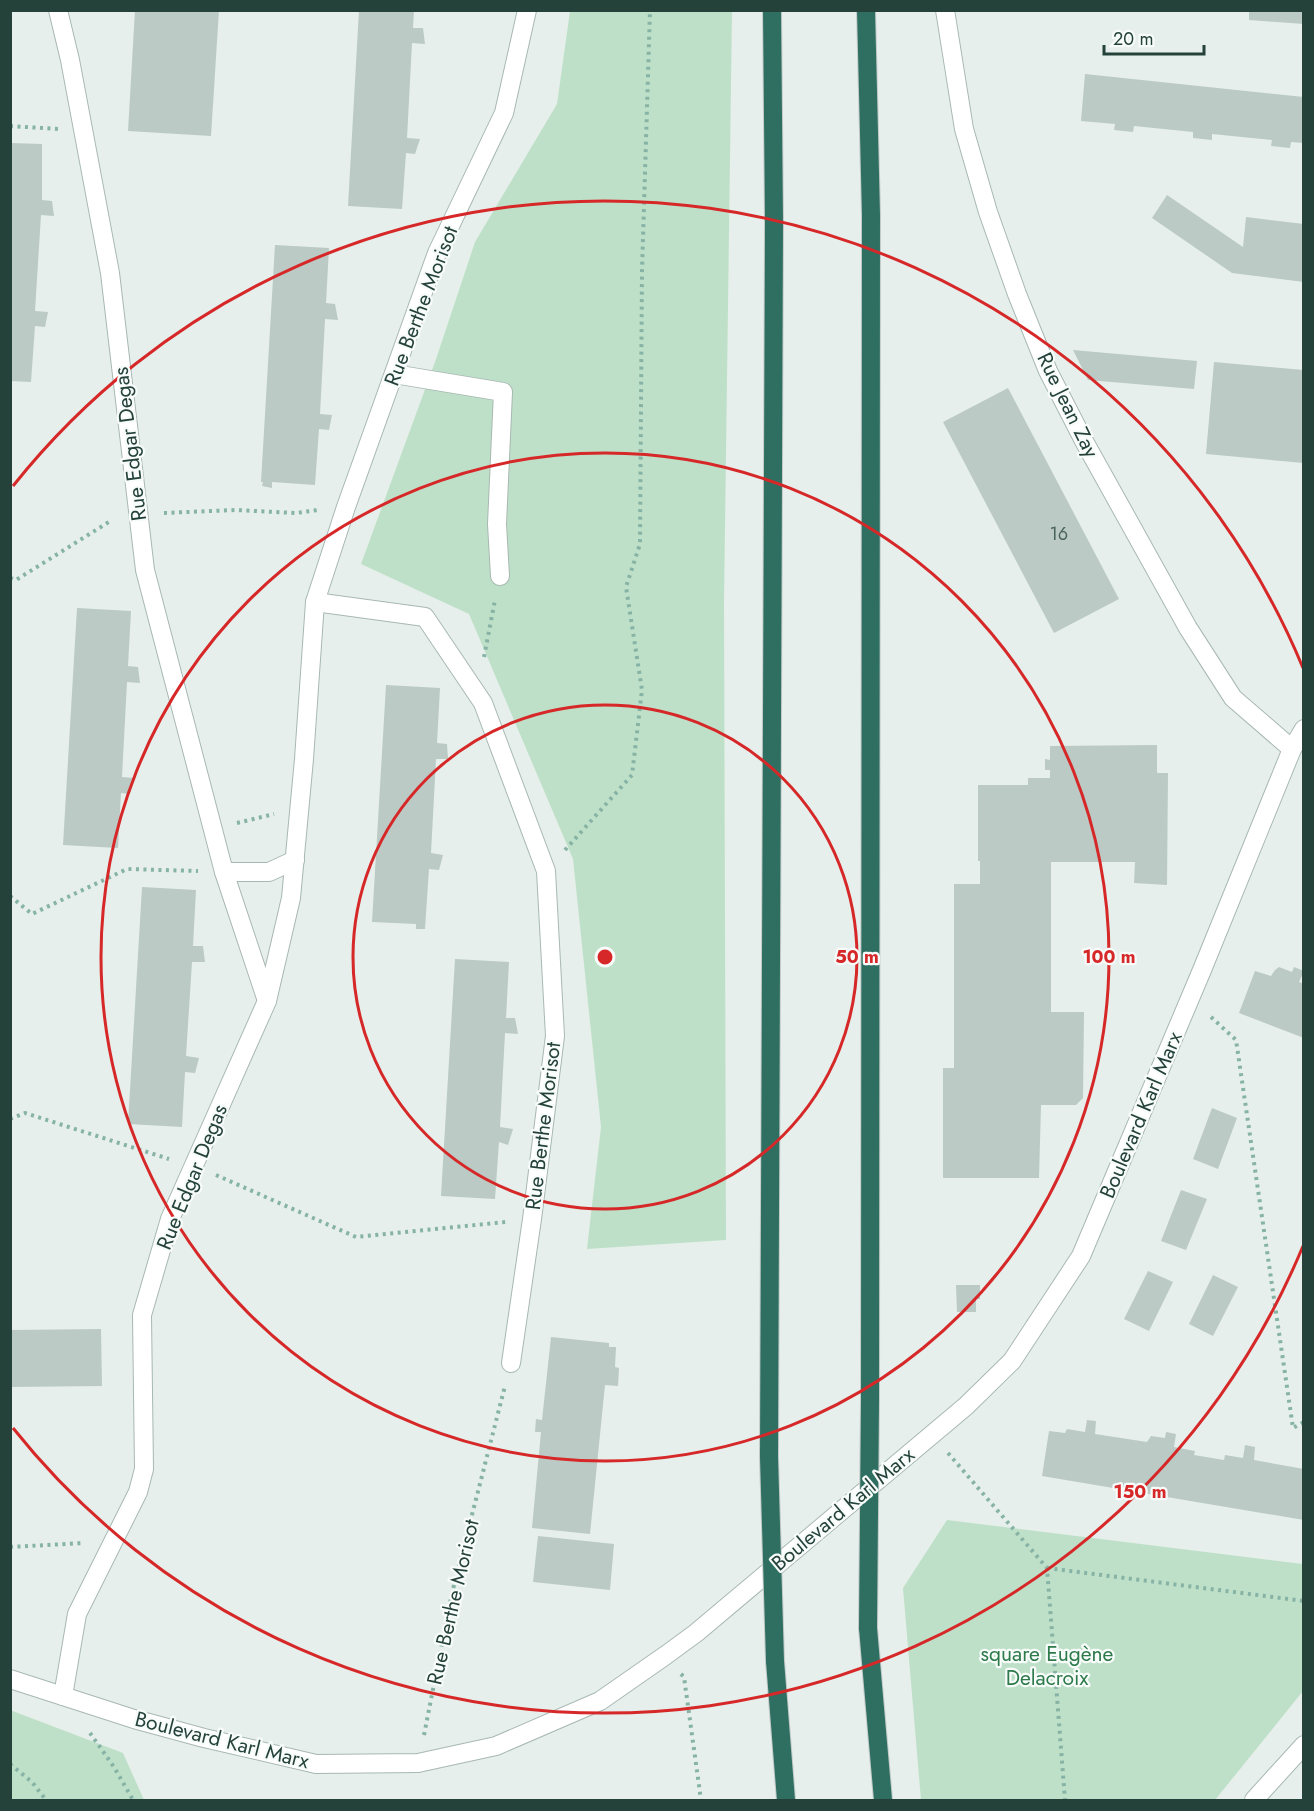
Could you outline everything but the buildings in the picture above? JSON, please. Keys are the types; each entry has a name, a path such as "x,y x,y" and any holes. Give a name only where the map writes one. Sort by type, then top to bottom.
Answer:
{"highway":[{"path":"772,10 774,235 768,1457 775,1661 786,1800"},
{"path":"866,10 871,215 870,1400 867,1628 883,1800"}],"street":[{"name":"Rue Edgar Degas","path":"58,10 70,60 110,273 145,570 224,872 267,1001 170,1219 142,1315 144,1469 138,1492 77,1614 63,1696"},
{"name":"Rue Berthe Morisot","path":"267,1001 291,898 315,602 346,507 437,253 504,113 527,10"},
{"name":"Rue Jean Zay","path":"945,10 964,129 985,201 1017,294 1048,371 1084,441 1188,628 1233,698 1292,749"},
{"path":"394,374 503,392 497,524 500,576"},
{"name":"Rue Berthe Morisot","path":"315,602 425,617 483,703 546,871 555,1036 511,1363"},
{"name":"Boulevard Karl Marx","path":"10,1679 204,1738 316,1764 418,1763 496,1746 600,1701 696,1633 966,1406 1012,1361 1081,1256 1292,749 1304,729"},
{"path":"224,872 269,872 295,860"},
{"path":"1254,1800 1304,1745"}],"path":[{"path":"546,871 632,775 642,690 626,587 640,544 642,271 650,10"},
{"path":"10,126 59,129 84,137"},
{"path":"10,579 16,580 109,521 139,514 235,510 296,513 346,507"},
{"path":"477,693 500,576"},
{"path":"212,828 272,815 300,806"},
{"path":"10,896 32,914 127,869 224,872"},
{"path":"1190,998 1236,1040 1293,1428 1304,1422"},
{"path":"10,1119 25,1113 194,1166 356,1237 532,1219"},
{"name":"Rue Berthe Morisot","path":"418,1763 452,1593 511,1363"},
{"path":"932,1434 1047,1568 1065,1800"},
{"path":"10,1547 83,1542 104,1560"},
{"path":"1047,1568 1304,1601"},
{"path":"684,1677 701,1800"},
{"path":"89,1731 133,1800"},
{"path":"10,1764 32,1782 46,1800"}],"green space":[{"path":"570,11 732,11 724,602 726,1240 587,1249 601,1127 573,859 469,614 361,564 435,362 475,242 557,104"},
{"name":"square Eugène Delacroix","path":"947,1520 1303,1564 1303,1691 1215,1800 921,1800 903,1588"},
{"path":"10,1710 123,1753 144,1800 11,1800"}]}
